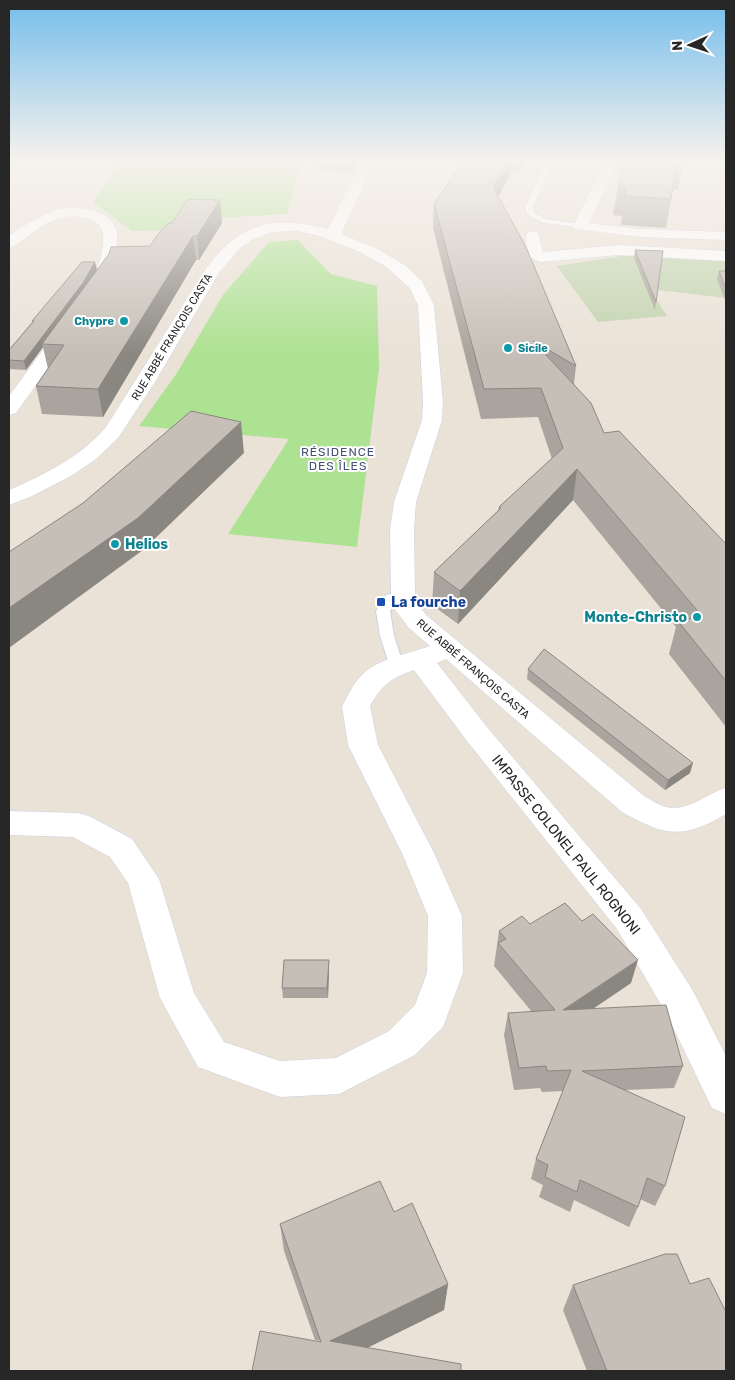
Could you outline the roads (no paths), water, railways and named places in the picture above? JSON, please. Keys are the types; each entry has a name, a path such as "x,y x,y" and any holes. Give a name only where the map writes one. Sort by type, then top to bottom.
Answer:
{"street":[{"path":"9,243 35,225"},
{"path":"87,301 104,278 108,263 110,231 105,225"},
{"path":"333,235 338,225"},
{"path":"580,226 639,233 726,236"},
{"name":"RUE ABBÉ FRANÇOIS CASTA","path":"9,498 28,490 82,460 112,433 141,391 214,267 232,248 258,231 268,228 298,228 333,235 368,250 407,274 417,284 423,294 426,305 433,402 432,420 405,502 402,530 403,595 406,608 417,621 422,658 633,804 661,819 693,819 726,800"},
{"path":"532,235 535,254 540,257 619,250 726,256"},
{"path":"9,410 76,317"},
{"path":"9,823 78,825 121,848 143,878 178,998 211,1055 280,1079 339,1076 402,1043 430,1015 445,973 445,916 418,853 363,745 356,706 373,680 422,658"},
{"name":"IMPASSE COLONEL PAUL ROGNONI","path":"422,658 478,734 629,920 680,1003 726,1095"}],"lane":[{"path":"576,225 580,226"},
{"path":"403,595 391,598 383,611 387,636 422,658"}],"place":[{"name":"Chypre","path":"124,321"},
{"name":"Sicile","path":"508,348"},
{"name":"Helios","path":"115,544"},
{"name":"La fourche","path":"381,602"},
{"name":"Monte-Christo","path":"697,617"}],"district":[{"name":"RÉSIDENCE DES ÎLES","path":"338,459"}]}
